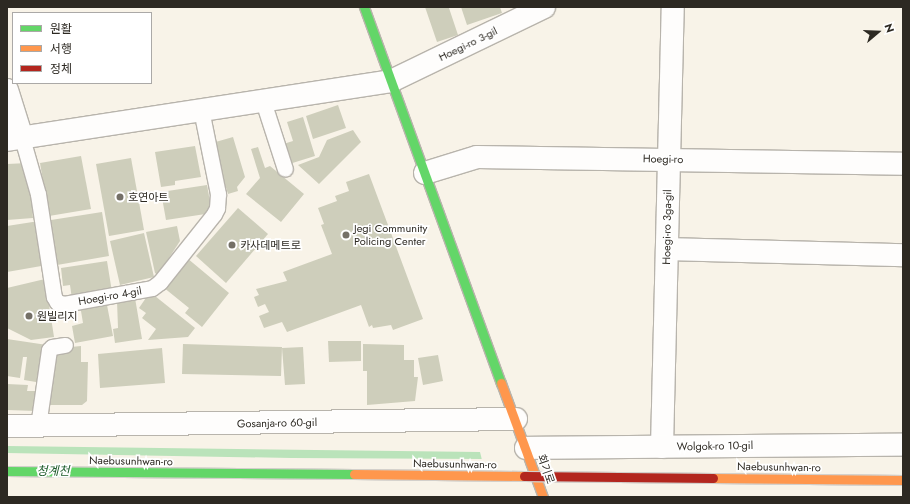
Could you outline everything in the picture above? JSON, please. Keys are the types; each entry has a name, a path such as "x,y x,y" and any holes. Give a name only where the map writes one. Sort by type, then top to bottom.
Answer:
{"main road":[{"path":"364,7 526,448"},
{"name":"회기로","path":"526,448 543,497"},
{"name":"Naebusunhwan-ro","path":"7,471 903,480"}],"street":[{"name":"Hoegi-ro 3-gil","path":"392,80 544,7"},
{"name":"Hoegi-ro 3ga-gil","path":"662,447 673,7"},
{"path":"7,90 14,139 392,80"},
{"name":"Hoegi-ro","path":"425,173 477,157 903,164"},
{"path":"667,249 903,255"},
{"name":"Gosanja-ro 60-gil","path":"7,426 516,419"},
{"name":"Wolgok-ro 10-gil","path":"526,448 903,445"}],"lane":[{"path":"263,101 285,169"},
{"name":"Hoegi-ro 4-gil","path":"14,139 38,194 54,297 57,302 64,304 152,288 160,282 214,214 217,208 218,194 201,110"},
{"path":"38,426 49,350 52,346 65,345"}],"water":[{"name":"청계천","path":"7,446 480,452 491,497 7,497"}],"pier":[{"name":"청계천","path":"7,453 291,458 484,459 493,497 7,497"}],"building":[{"path":"425,7 451,7 449,8 458,35 437,42"},
{"path":"461,7 500,7 502,13 467,25"},
{"path":"338,105 346,128 313,139 306,116"},
{"path":"303,117 315,156 286,165 280,145 293,141 287,122"},
{"path":"353,130 361,142 319,184 298,165 319,157 327,140"},
{"path":"233,137 245,177 237,187 238,191 228,194 212,143"},
{"path":"195,146 201,177 175,181 175,185 161,187 155,152"},
{"path":"258,147 265,168 270,166 304,194 281,222 246,194 260,178 251,149"},
{"path":"81,156 91,209 49,216 40,163"},
{"name":"호연아트","path":"131,158 144,230 109,236 96,164"},
{"path":"28,163 33,218 7,220 7,164"},
{"path":"369,174 423,319 393,330 391,325 373,328 372,325 369,327 361,305 287,332 282,322 264,328 259,316 269,312 265,304 258,307 254,297 259,295 256,289 287,281 283,272 332,254 321,225 324,224 318,208 337,201 335,196 349,191 346,182"},
{"path":"207,185 212,213 166,220 161,192"},
{"name":"카사데메트로","path":"238,208 268,234 226,283 196,256"},
{"path":"102,212 109,256 57,265 51,220"},
{"path":"39,221 47,265 7,272 7,226"},
{"path":"177,226 180,241 158,275 155,273 146,232"},
{"path":"144,233 154,277 120,285 110,241"},
{"path":"187,258 229,293 202,327 185,313 189,308 163,287"},
{"path":"107,261 112,292 72,299 70,285 63,286 61,268"},
{"name":"원빌리지","path":"45,279 54,337 31,340 7,328 7,288"},
{"path":"150,292 195,328 188,337 148,340 156,329 142,318 146,313 139,308"},
{"path":"135,298 142,339 115,343 113,329 118,328 117,301"},
{"path":"106,300 113,336 75,343 72,326 83,323 80,305"},
{"path":"7,339 47,345 42,383 24,380 27,357 23,357 20,378 7,376"},
{"path":"328,341 361,341 361,361 329,362"},
{"path":"183,344 282,347 281,376 182,374"},
{"path":"363,344 404,345 404,360 414,360 414,377 418,377 415,401 367,405 367,371 363,371"},
{"path":"81,346 81,362 88,362 87,401 82,405 45,405 51,349"},
{"path":"303,347 305,384 285,385 282,348"},
{"path":"162,348 165,383 100,388 98,354"},
{"path":"438,355 443,381 423,385 418,358"},
{"path":"7,384 28,385 27,391 37,391 36,411 7,410"}],"traffic: fast":[{"path":"364,7 501,383"},
{"path":"7,471 354,474"}],"traffic: slow":[{"path":"501,383 543,497"},
{"path":"354,474 524,476"},
{"path":"713,478 903,480"}],"traffic: jam":[{"path":"524,476 713,478"}],"place":[{"name":"호연아트","path":"120,197"},
{"name":"Jegi Community Policing Center","path":"346,235"},
{"name":"카사데메트로","path":"232,245"},
{"name":"원빌리지","path":"29,316"}]}
